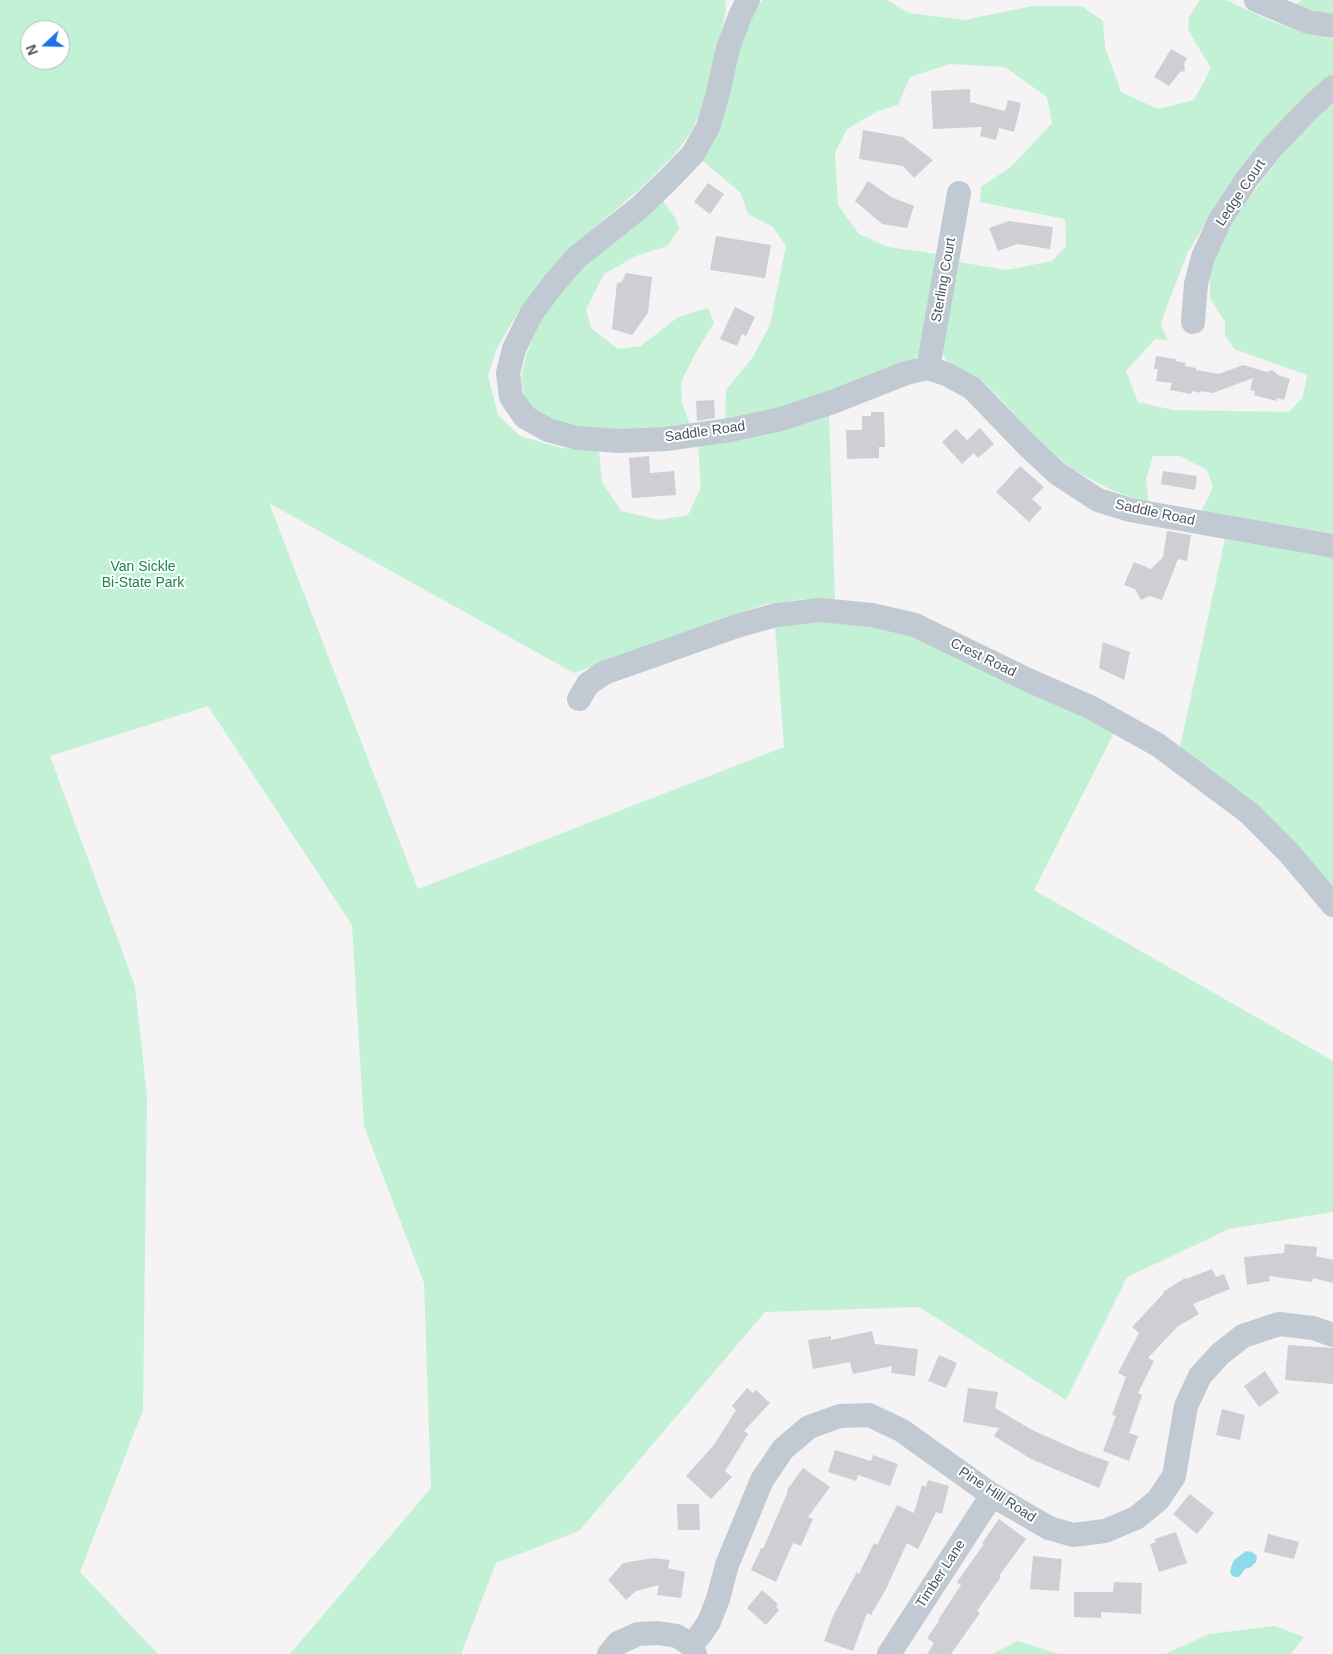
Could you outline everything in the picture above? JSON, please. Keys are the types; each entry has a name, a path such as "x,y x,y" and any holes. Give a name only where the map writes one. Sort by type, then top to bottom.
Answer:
{"street":[{"name":"Saddle Road","path":"748,0 728,48 708,127 693,154 640,207 576,258 531,314 514,349 508,373 511,397 525,417 548,430 577,438 620,441 666,439 730,430 781,419 906,373 928,368 946,374 972,388 1058,474 1098,500 1130,510 1333,546"},
{"path":"1256,0 1308,22 1333,26"},
{"name":"Ledge Court","path":"1193,322 1196,284 1203,257 1220,220 1275,144 1333,87"},
{"name":"Sterling Court","path":"928,368 959,193"},
{"name":"Crest Road","path":"579,699 588,684 604,673 737,626 776,615 820,610 872,615 915,625 1028,680 1090,707 1158,745 1249,813 1289,853 1333,905"},
{"name":"Pine Hill Road","path":"693,1649 709,1622 718,1599 727,1565 762,1480 783,1449 809,1426 840,1416 869,1416 901,1430 992,1495 1049,1528 1073,1535 1105,1531 1136,1518 1158,1500 1174,1476 1186,1406 1200,1376 1220,1354 1243,1336 1280,1324 1312,1328 1333,1335"},
{"name":"Timber Lane","path":"889,1654 992,1495"},
{"path":"609,1654 618,1643 638,1634 658,1632 677,1636 693,1649"}],"green space":[{"name":"Van Sickle Bi-State Park","path":"0,0 725,0 726,11 710,80 701,111 691,132 676,153 642,187 557,261 518,312 496,350 488,376 498,415 520,436 561,448 599,451 602,482 621,511 660,520 688,515 701,488 698,443 795,427 829,415 835,600 804,599 765,604 574,673 269,503 418,889 784,747 775,626 810,621 851,623 896,630 959,655 1115,731 1034,890 1333,1061 1333,1212 1229,1229 1127,1277 1066,1400 919,1307 765,1312 579,1531 496,1563 461,1654 290,1654 431,1488 424,1283 364,1126 352,925 208,706 50,756 135,986 147,1097 143,1410 80,1572 158,1654 0,1654"},
{"path":"763,0 887,0 909,13 964,20 1033,6 1082,6 1103,21 1105,47 1121,92 1158,109 1194,100 1211,68 1188,30 1189,17 1200,0 1226,0 1271,21 1302,32 1333,39 1333,75 1256,153 1228,186 1188,252 1161,326 1168,340 1155,339 1126,371 1138,402 1173,410 1289,412 1303,397 1307,375 1234,349 1225,335 1225,322 1210,298 1210,275 1219,245 1239,211 1288,147 1318,116 1333,104 1333,533 1201,512 1213,487 1207,470 1180,456 1153,456 1146,479 1149,504 1109,489 1072,469 1033,435 981,380 956,368 946,360 941,350 958,262 1007,270 1052,261 1066,246 1065,219 980,202 981,187 1012,166 1052,123 1047,97 1005,67 950,64 910,77 898,105 878,111 847,129 835,153 838,205 859,234 888,247 938,254 921,345 917,357 905,364 787,407 725,420 726,390 753,357 770,325 786,246 773,227 748,214 740,192 700,159 740,45 754,12"},
{"path":"1302,0 1333,0 1333,14 1324,14 1295,5"},
{"path":"662,200 676,219 679,229 667,246 636,256 604,274 586,309 591,328 618,349 641,346 678,317 708,308 714,323 696,352 681,382 682,403 690,425 647,430 604,429 556,423 537,414 525,400 521,378 527,353 542,314 568,283 597,254"},
{"path":"1225,539 1333,558 1333,890 1180,747"},
{"path":"1275,1626 1304,1637 1291,1654 1165,1654 1209,1634"},
{"path":"1018,1641 1052,1652 1058,1654 992,1654"}],"water":[{"path":"1246,1551 1252,1552 1257,1556 1256,1562 1251,1567 1245,1569 1239,1577 1234,1577 1230,1573 1234,1560"}],"building":[{"path":"1171,49 1187,58 1184,64 1185,71 1180,72 1169,86 1154,77"},
{"path":"970,89 970,102 1005,111 1008,100 1021,103 1014,132 999,128 996,140 980,136 982,127 933,129 931,91"},
{"path":"863,130 903,137 933,160 914,178 903,166 859,159"},
{"path":"868,181 891,197 914,206 907,228 882,224 855,201"},
{"path":"708,183 724,194 710,214 694,202"},
{"path":"1009,221 1053,227 1050,249 1017,244 998,251 989,228"},
{"path":"716,236 771,245 765,278 710,270"},
{"path":"626,273 652,277 648,313 632,335 612,329 617,283 622,282"},
{"path":"735,307 755,317 746,336 742,334 737,346 720,339"},
{"path":"1156,356 1176,359 1175,361 1186,363 1185,366 1196,368 1196,370 1219,374 1243,365 1267,372 1272,370 1278,375 1290,379 1284,400 1277,398 1276,401 1254,395 1255,391 1250,390 1253,378 1213,393 1192,391 1191,394 1170,390 1172,383 1156,381 1158,369 1154,369"},
{"path":"714,400 715,418 697,421 696,401"},
{"path":"871,412 884,412 885,447 879,447 879,458 847,459 846,430 862,430 862,416 871,416"},
{"path":"980,428 994,444 978,458 974,453 962,464 942,442 956,429 967,440"},
{"path":"649,456 650,473 674,471 676,495 632,498 629,458"},
{"path":"1020,466 1044,487 1032,499 1042,508 1029,522 996,492"},
{"path":"1163,471 1197,476 1195,490 1161,484"},
{"path":"1167,531 1191,535 1187,561 1178,559 1162,600 1150,596 1141,600 1135,589 1124,585 1134,562 1151,569 1163,557"},
{"path":"1103,642 1130,652 1124,680 1099,668"},
{"path":"1285,1244 1317,1247 1316,1256 1333,1260 1333,1283 1313,1278 1312,1282 1269,1276 1270,1281 1247,1285 1244,1257 1284,1253"},
{"path":"1212,1269 1216,1277 1224,1274 1230,1289 1193,1304 1199,1314 1177,1327 1148,1358 1154,1361 1138,1393 1142,1395 1129,1433 1138,1436 1129,1461 1103,1451 1116,1416 1112,1415 1126,1377 1118,1373 1139,1333 1132,1327 1163,1292 1185,1278"},
{"path":"872,1331 875,1344 918,1349 915,1376 891,1373 892,1366 853,1374 850,1362 813,1369 808,1340 831,1336 831,1340"},
{"path":"1288,1345 1333,1348 1333,1384 1285,1380"},
{"path":"939,1355 957,1363 946,1388 928,1381"},
{"path":"1265,1371 1279,1393 1259,1407 1244,1386"},
{"path":"747,1388 753,1393 756,1390 770,1403 744,1431 748,1434 725,1471 732,1477 711,1499 686,1476 714,1445 736,1410 732,1406"},
{"path":"968,1388 998,1392 995,1408 1032,1430 1109,1462 1099,1488 1031,1459 994,1436 999,1428 963,1422"},
{"path":"1222,1409 1245,1415 1240,1440 1216,1435"},
{"path":"835,1450 871,1461 873,1455 898,1464 890,1486 858,1475 856,1481 828,1472"},
{"path":"803,1468 830,1487 808,1517 813,1519 801,1546 793,1543 776,1582 751,1570 761,1548 763,1549 787,1490"},
{"path":"928,1480 949,1486 942,1514 936,1512 918,1549 907,1543 886,1589 871,1615 867,1613 853,1651 824,1641 833,1616 857,1572 859,1574 874,1543 877,1545 897,1505 914,1513 922,1485 926,1487"},
{"path":"1190,1494 1214,1513 1197,1534 1173,1514"},
{"path":"677,1504 699,1504 700,1530 678,1530"},
{"path":"999,1519 1026,1539 999,1576 1001,1577 977,1611 980,1613 951,1654 927,1654 934,1643 927,1638 961,1585 957,1582"},
{"path":"1176,1532 1187,1563 1159,1572 1150,1544 1156,1542 1154,1539"},
{"path":"1268,1534 1299,1542 1294,1559 1264,1552"},
{"path":"1033,1556 1062,1559 1059,1591 1030,1589"},
{"path":"653,1558 670,1560 668,1568 685,1572 681,1598 657,1595 659,1585 636,1591 626,1600 608,1580 623,1563"},
{"path":"1114,1582 1142,1583 1141,1614 1101,1612 1101,1618 1074,1617 1074,1592 1113,1592"},
{"path":"762,1590 778,1604 776,1607 779,1610 766,1625 747,1608"}]}
